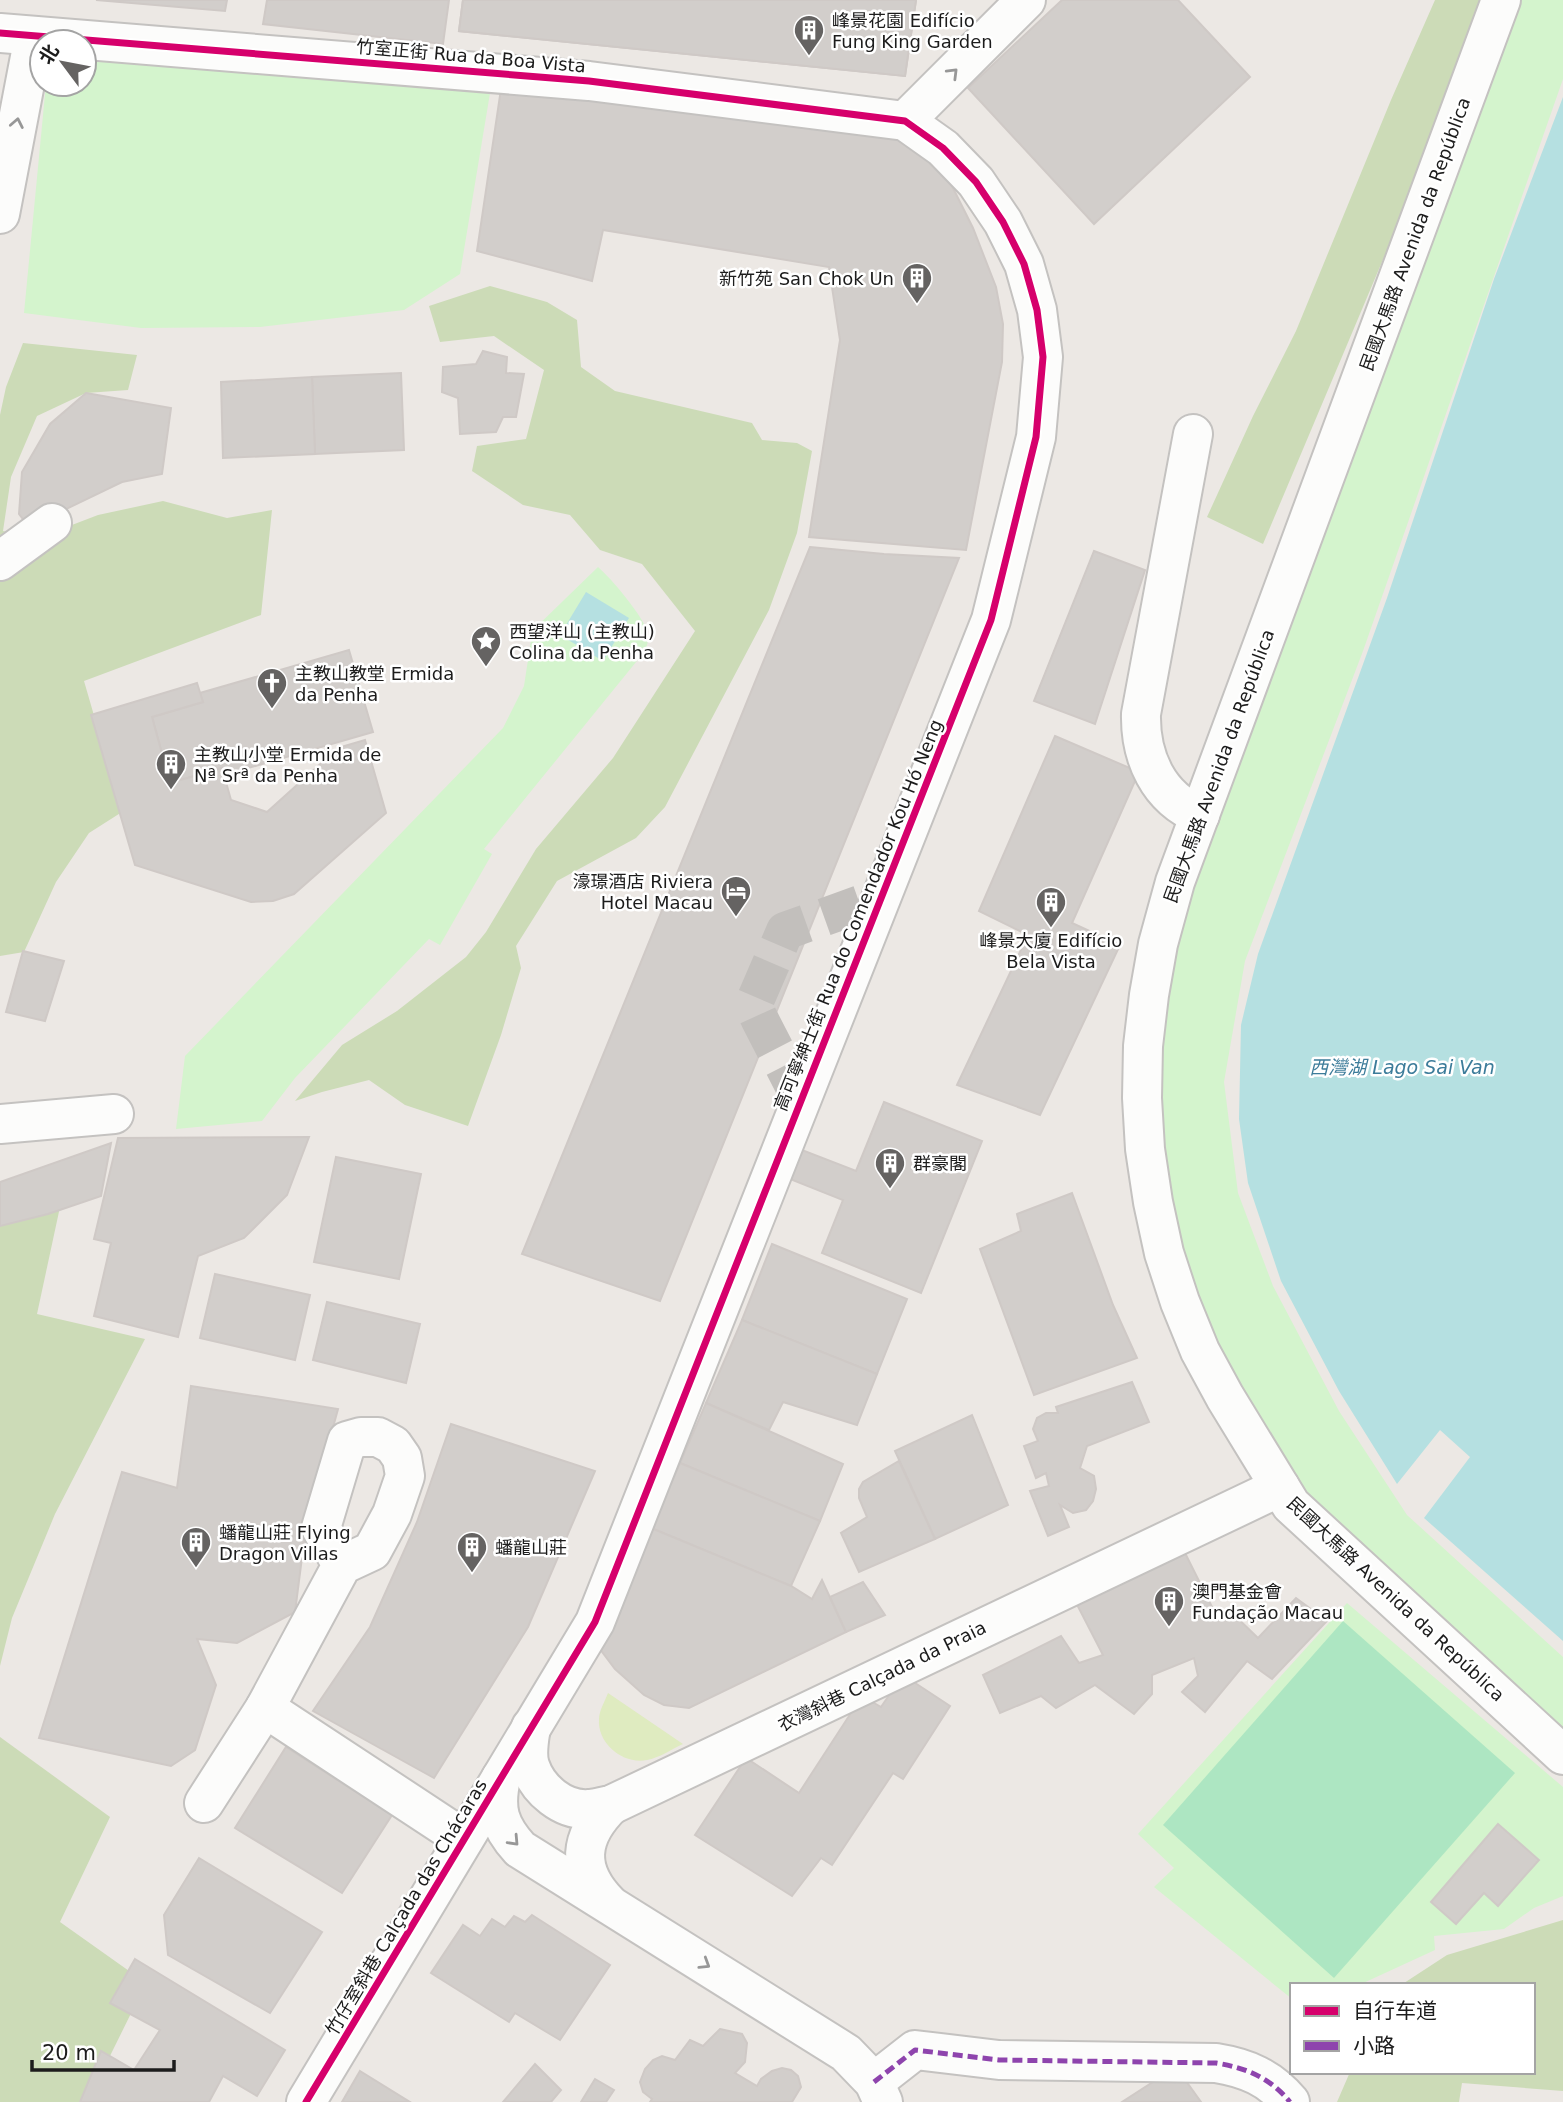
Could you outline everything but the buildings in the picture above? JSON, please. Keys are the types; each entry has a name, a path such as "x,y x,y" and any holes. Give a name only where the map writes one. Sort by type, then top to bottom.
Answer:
{"street":[{"path":"905,121 1026,0"},
{"name":"民國大馬路 Avenida da República","path":"1501,0 1175,882 1158,944 1149,995 1143,1046 1142,1098 1145,1149 1153,1202 1164,1253 1180,1302 1200,1351 1225,1397 1291,1505 1563,1755"},
{"path":"0,2 14,18 17,35 0,214"},
{"name":"竹室正街 Rua da Boa Vista","path":"17,35 589,81 905,121"},
{"name":"高可寧紳士街 Rua do Comendador Kou Hó Neng","path":"531,1727 595,1622 982,645 991,620 1036,437 1043,357 1037,310 1024,264 1003,222 976,182 943,148 905,121"},
{"path":"1193,434 1141,714 1141,731 1148,763 1156,778 1178,803 1200,815"},
{"path":"0,561 52,523"},
{"path":"0,1124 114,1114"},
{"name":"衣灣斜巷 Calçada da Praia","path":"485,1811 511,1800 533,1800 587,1810 611,1805 1280,1487"},
{"path":"204,1804 265,1708 342,1566"},
{"path":"265,1708 499,1817 507,1835 520,1849 846,2053 878,2092 915,2050 999,2060 1216,2063 1242,2068 1261,2076 1281,2091 1290,2102"},
{"path":"531,1727 528,1746 530,1765 538,1783 551,1797 568,1806"},
{"name":"竹仔室斜巷 Calçada das Chácaras","path":"306,2102 485,1811 531,1727"},
{"path":"611,1805 596,1821 587,1838 585,1857 588,1876 597,1892 611,1906"}],"green space":[{"path":"1435,0 1484,0 1422,167 1263,544 1207,517 1296,331"},
{"path":"1510,0 1563,0 1563,79 1363,651 1245,961 1224,1082 1238,1193 1273,1286 1339,1411 1407,1515 1563,1657 1563,1730 1279,1481 1198,1306 1146,1147 1185,875"},
{"path":"98,43 494,69 460,274 404,310 260,327 141,328 24,313 45,98 98,98"},
{"path":"490,286 547,302 577,320 581,367 615,391 752,423 762,440 797,443 812,451 797,533 769,610 665,807 636,838 557,881 516,946 521,968 501,1035 468,1126 405,1105 369,1080 295,1101 342,1045 397,1011 466,957 486,932 536,849 613,758 695,631 642,564 600,550 570,515 523,505 472,471 477,446 526,439 544,370 494,336 440,342 429,306"},
{"path":"23,343 137,355 128,390 86,393 37,416 11,477 3,531 38,538 98,515 163,501 227,518 272,510 261,615 84,681 122,812 89,833 56,882 24,952 0,956 0,415 6,387"},
{"path":"598,567 641,618 648,634 645,651 484,849 492,854 440,945 429,939 295,1078 262,1121 176,1129 185,1056 503,728 524,686 530,633"},
{"path":"63,1193 37,1314 145,1339 55,1514 12,1618 0,1666 0,1210"},
{"path":"1347,1603 1563,1787 1563,1896 1534,1908 1504,1929 1434,1936 1435,1950 1363,1983 1290,1983 1290,1997 1154,1887 1174,1868 1138,1834"},
{"path":"1343,1621 1515,1773 1334,1978 1163,1825"},
{"path":"608,1693 683,1744 647,1760 638,1761 621,1756 607,1744 600,1728 600,1713"},
{"path":"0,1737 110,1817 60,1922 146,1983 107,2062 126,2102 0,2102"},
{"path":"1563,1920 1563,2091 1462,2083 1459,2102 1337,2102 1349,2074 1535,2074 1535,1983 1404,1983 1447,1955"}],"water":[{"name":"西灣湖 Lago Sai Van","path":"1563,97 1563,1641 1424,1518 1470,1457 1440,1430 1397,1484 1339,1391 1281,1281 1248,1183 1239,1119 1241,1025 1258,954 1387,598 1494,279"},
{"path":"586,592 629,618 603,661 560,635"}],"tunnel":[{"path":"801,1100 759,1018 754,1007 755,1001 785,931 883,896"}],"marked path":[{"path":"874,2082 915,2050 999,2060 1216,2063 1257,2075 1274,2086 1290,2102"}],"cycle path":[{"path":"0,33 589,81 905,121 943,148 976,182 1003,222 1024,264 1037,310 1043,357 1036,437 991,620 595,1622 306,2102"}],"place":[{"name":"峰景花園 Edifício Fung King Garden","path":"809,57"},
{"name":"新竹苑 San Chok Un","path":"917,305"},
{"name":"西望洋山 (主教山) Colina da Penha","path":"486,668"},
{"name":"主教山教堂 Ermida da Penha","path":"272,710"},
{"name":"主教山小堂 Ermida de Nª Srª da Penha","path":"171,791"},
{"name":"濠璟酒店 Riviera Hotel Macau","path":"736,918"},
{"name":"峰景大廈 Edifício Bela Vista","path":"1051,929"},
{"name":"群豪閣","path":"890,1190"},
{"name":"蟠龍山莊 Flying Dragon Villas","path":"196,1569"},
{"name":"蟠龍山莊","path":"472,1574"},
{"name":"澳門基金會 Fundação Macau","path":"1169,1628"}]}
